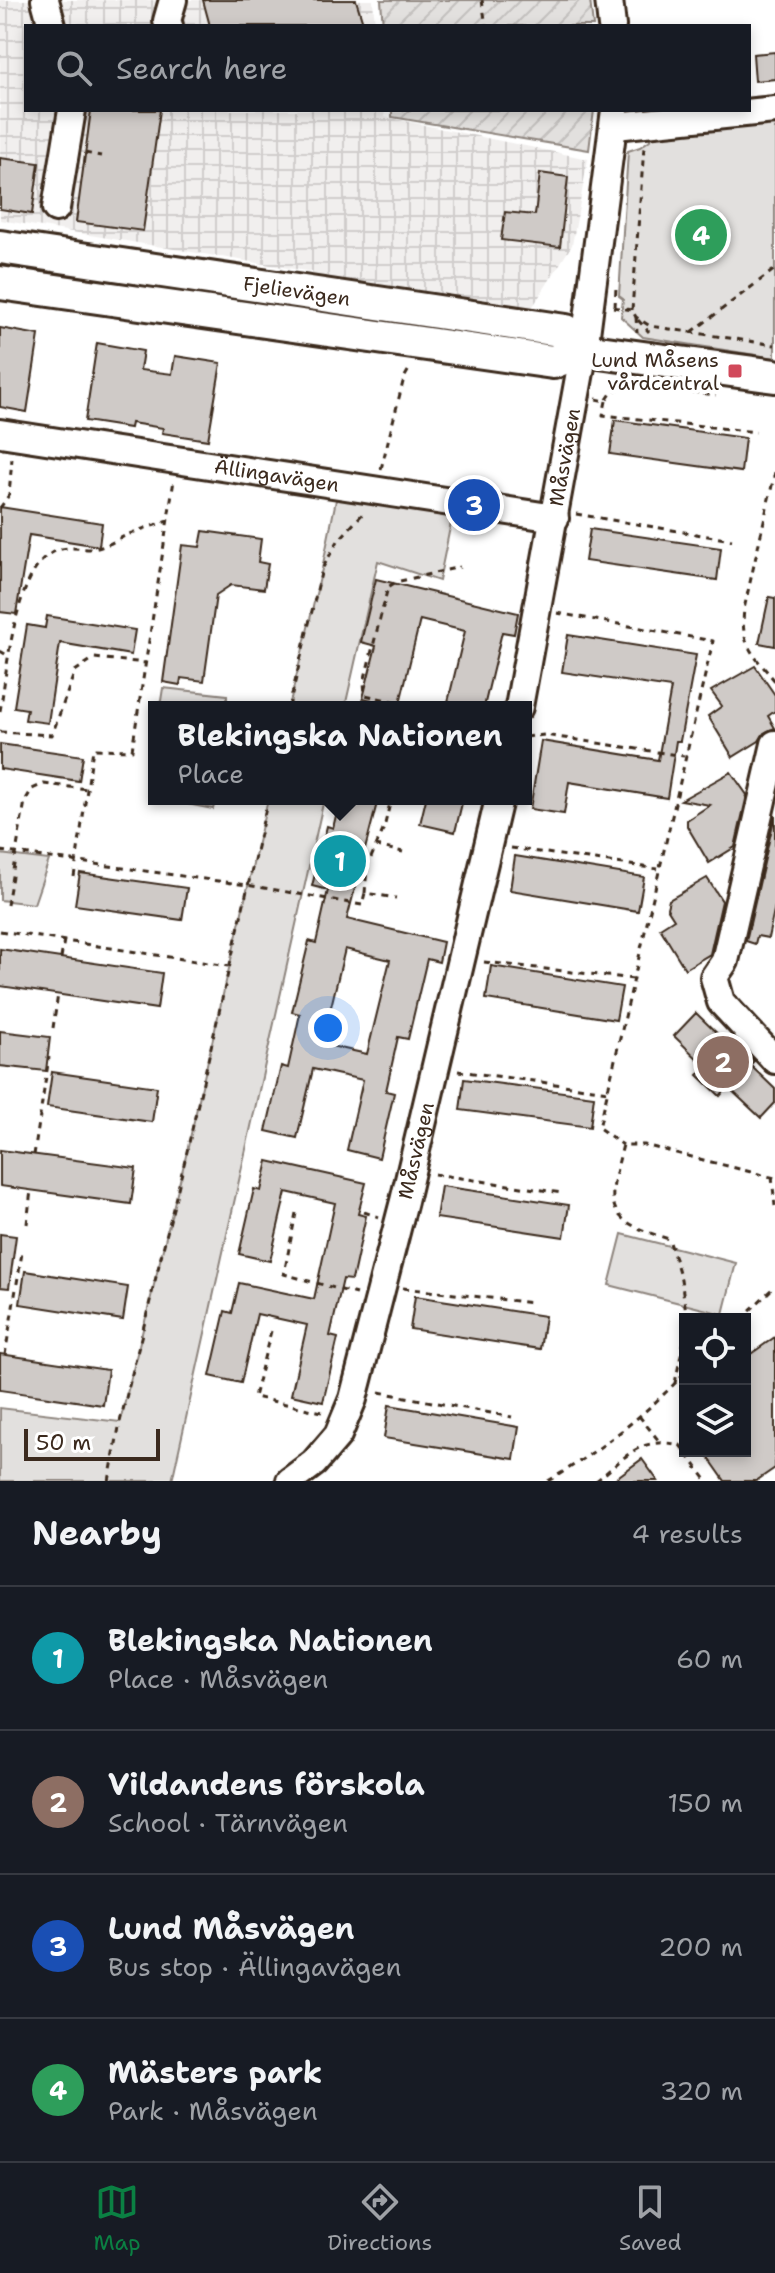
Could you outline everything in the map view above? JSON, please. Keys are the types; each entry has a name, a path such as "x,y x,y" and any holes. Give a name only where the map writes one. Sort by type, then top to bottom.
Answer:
{"main road":[{"name":"Fjelievägen","path":"0,247 566,331 584,350"},
{"name":"Fjelievägen","path":"0,283 553,362 584,350 775,376"}],"street":[{"path":"45,0 51,24"},
{"path":"168,24 173,0"},
{"path":"609,0 612,24"},
{"path":"615,118 645,122 775,110"},
{"path":"56,208 72,112"},
{"name":"Måsvägen","path":"520,701 584,350 615,118"},
{"name":"Ällingavägen","path":"4,434 556,514"},
{"path":"775,744 725,961 714,977 721,1002 775,1060"},
{"name":"Måsvägen","path":"290,1481 314,1463 338,1435 357,1384 497,805"}],"path":[{"path":"482,0 486,24"},
{"path":"645,122 632,310 636,317 650,326 775,345"},
{"path":"80,152 101,156"},
{"path":"691,333 775,269"},
{"path":"615,307 632,310"},
{"path":"290,701 322,569 338,541 369,507 404,378 415,360"},
{"path":"628,383 612,392 603,415 756,432"},
{"path":"575,394 606,401"},
{"path":"0,508 9,495 11,481 12,458 4,434"},
{"path":"74,877 93,749 132,750 177,460"},
{"path":"775,472 742,629 749,650 775,681"},
{"path":"556,514 732,540"},
{"path":"0,711 28,580 50,553 67,547 104,547 130,533 168,521"},
{"path":"392,701 365,695 364,682 388,587 396,582 460,567"},
{"path":"539,610 713,641 599,1128 623,1145 644,1145 749,1169 773,1178 775,1206"},
{"path":"0,651 10,657"},
{"path":"0,732 52,735 75,671 94,658 146,663"},
{"path":"532,736 544,735 686,756"},
{"path":"7,905 25,801 32,789 44,784 87,789"},
{"path":"109,1481 120,1422 185,1160 267,805"},
{"path":"0,851 247,885 362,905 367,867 384,828 390,805"},
{"path":"487,845 660,869"},
{"path":"376,846 403,852"},
{"path":"365,893 396,898"},
{"path":"0,931 228,966"},
{"path":"61,958 64,940"},
{"path":"460,959 634,979"},
{"path":"53,1028 58,994"},
{"path":"34,1155 49,1057"},
{"path":"435,1068 608,1091"},
{"path":"623,1145 611,1192 614,1208 623,1220 638,1229 669,1239 681,1279 686,1313"},
{"path":"411,1170 562,1193"},
{"path":"27,1224 31,1190"},
{"path":"296,1213 284,1274 381,1293 533,1303"},
{"path":"5,1355 22,1253"},
{"path":"747,1313 775,1286"},
{"path":"271,1331 254,1397 346,1417"},
{"path":"675,1383 679,1364"},
{"path":"548,1481 587,1458 679,1379"},
{"path":"357,1384 389,1396 512,1417"},
{"path":"639,1416 659,1441"},
{"path":"596,1481 643,1444 659,1441 680,1445 707,1481"}],"shaded area":[{"path":"0,0 373,0 375,24 24,24 24,112 384,112 385,117 588,159 572,245 530,311 315,281 312,272 0,220"},
{"path":"381,0 590,0 593,24 383,24"},
{"path":"392,112 594,112 589,150 392,117"},
{"path":"775,117 775,358 643,337 621,317 623,299 619,296 628,151 650,140 651,131"},
{"path":"339,485 455,503 439,581 378,561 346,701 290,701"},
{"path":"163,688 227,695 227,701 161,701"},
{"path":"193,805 214,805 213,809"},
{"path":"267,805 323,805 172,1481 0,1481 0,1408 120,1422 185,1160"},
{"path":"0,854 49,860 34,904 0,900"},
{"path":"622,1234 736,1263 723,1313 609,1285"}],"building":[{"path":"203,0 356,0 363,24 209,24"},
{"path":"775,52 775,79 755,81 753,54"},
{"path":"91,112 160,112 143,231 76,222"},
{"path":"0,158 39,163 32,214 0,209"},
{"path":"540,173 568,177 560,247 501,240 505,212 535,215"},
{"path":"0,328 39,335 27,412 0,407"},
{"path":"97,343 143,351 140,370 172,374 175,356 221,363 208,440 162,433 163,428 131,423 130,428 85,421"},
{"path":"615,420 745,438 741,472 610,454"},
{"path":"0,507 102,523 99,546 29,535 16,614 0,612"},
{"path":"590,529 721,548 717,580 585,561"},
{"path":"203,531 261,539 258,562 268,564 264,589 231,585 216,595 204,681 181,678 180,685 163,682 182,545 200,547"},
{"path":"376,579 518,613 514,634 502,632 485,701 448,701 465,631 420,620 400,701 363,698 376,646 361,642"},
{"path":"769,597 775,598 775,646 759,643"},
{"path":"47,616 135,630 131,655 60,643 48,723 25,720 27,709 14,707 27,625 45,628"},
{"path":"568,635 696,655 680,741 676,741 667,798 569,782 564,814 530,809 541,741 658,760 671,688 562,672"},
{"path":"755,666 775,695 775,711 768,716 775,728 733,757 708,716 722,706 711,691"},
{"path":"0,744 83,756 79,781 0,769"},
{"path":"731,772 747,795 735,847 709,863 687,826 687,820 710,805 681,800"},
{"path":"339,805 376,805 347,919 443,942 439,962 427,959 408,1039 398,1037 386,1091 394,1093 379,1158 347,1150 363,1080 313,1069 297,1138 266,1131 281,1066 288,1068 300,1014 292,1012 309,941 316,943 328,890 312,886 327,826 333,828","holes":["345,949 390,960 367,1054 322,1044"]},
{"path":"425,805 462,805 455,832 420,824"},
{"path":"775,815 775,906 768,938 757,936 755,944 746,941"},
{"path":"515,856 644,877 638,911 510,890"},
{"path":"80,873 187,888 182,920 75,905"},
{"path":"707,878 722,901 710,954 685,969 660,928 674,919 667,908 669,900"},
{"path":"0,949 162,973 157,1009 0,986"},
{"path":"491,966 622,987 616,1020 486,999"},
{"path":"696,1013 728,1044 733,1038 754,1061 750,1065 775,1089 775,1103 761,1118 728,1087 720,1096 698,1075 706,1067 674,1036"},
{"path":"0,1031 50,1037 46,1071 0,1066"},
{"path":"52,1072 157,1087 152,1122 47,1107"},
{"path":"464,1079 594,1096 590,1127 460,1110"},
{"path":"0,1150 136,1168 131,1204 0,1186"},
{"path":"268,1161 366,1183 358,1214 366,1216 352,1280 343,1279 330,1336 338,1338 323,1402 291,1395 307,1325 257,1314 241,1383 210,1376 225,1311 232,1313 239,1283 314,1299 335,1203 286,1192 270,1261 239,1254 254,1189 261,1191"},
{"path":"441,1186 569,1205 564,1237 436,1218"},
{"path":"0,1234 16,1236 9,1288 0,1287"},
{"path":"25,1271 128,1287 123,1320 20,1304"},
{"path":"415,1296 545,1316 540,1349 410,1329"},
{"path":"775,1337 775,1468 756,1481 725,1481 708,1457 751,1457 751,1354"},
{"path":"0,1354 108,1370 103,1405 0,1390"},
{"path":"389,1405 519,1427 514,1459 384,1438"},
{"path":"642,1459 658,1481 612,1481"}],"place":[{"name":"Mästers park","path":"701,235"},
{"name":"Lund Måsens vårdcentral","path":"735,371"},
{"name":"Lund Måsvägen","path":"474,505"},
{"name":"Blekingska Nationen","path":"340,861"},
{"name":"Vildandens förskola","path":"723,1062"}]}
